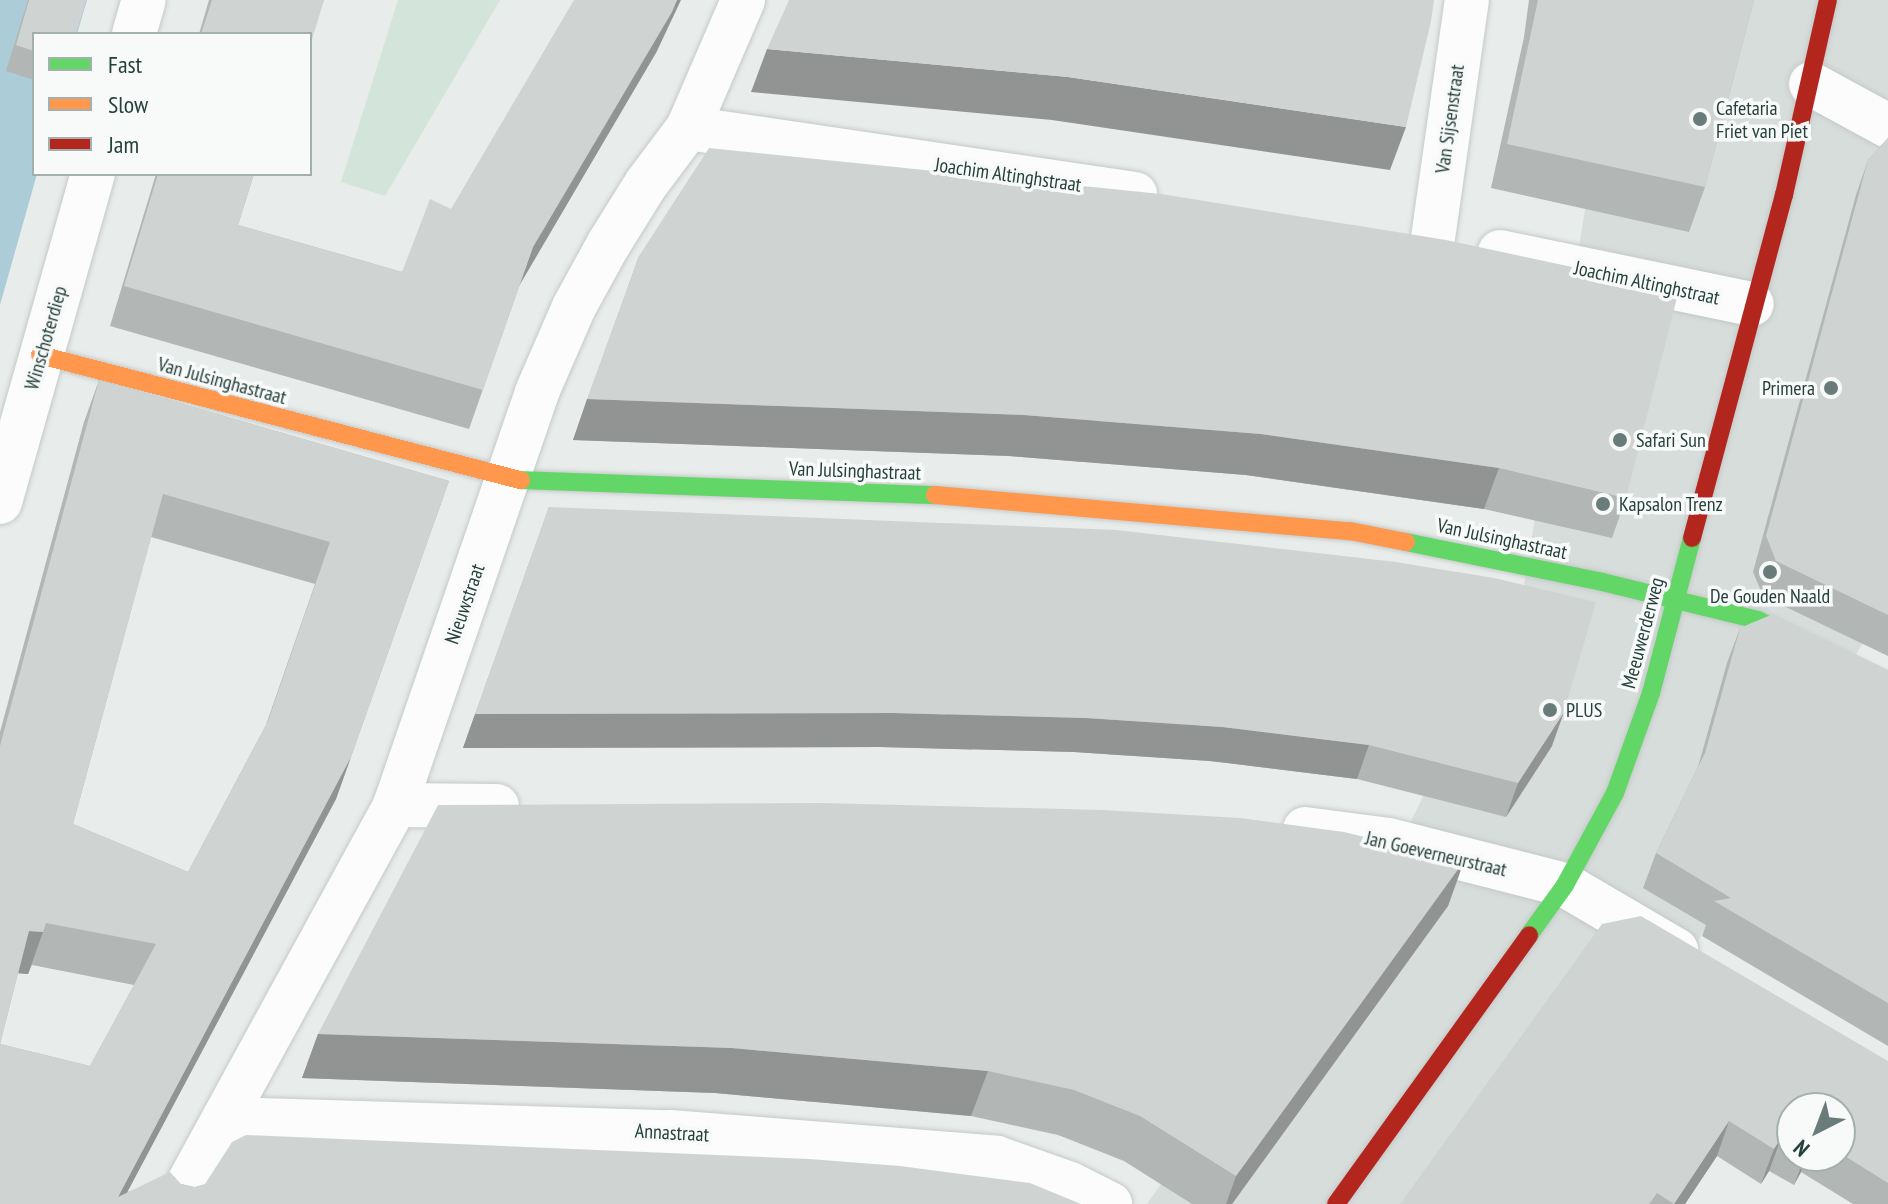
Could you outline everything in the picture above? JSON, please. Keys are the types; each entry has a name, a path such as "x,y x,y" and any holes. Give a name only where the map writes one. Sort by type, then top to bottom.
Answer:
{"street":[{"path":"135,32 144,0"},
{"name":"Nieuwstraat","path":"177,1204 395,805 537,392 574,307 638,196 688,128 743,0"},
{"name":"Van Sijsenstraat","path":"1433,238 1467,0"},
{"name":"Meeuwerderweg","path":"1336,1204 1565,885 1615,793 1651,693 1811,84 1828,0"},
{"path":"1811,84 1888,126"},
{"name":"Joachim Altinghstraat","path":"688,128 1169,199"},
{"name":"Winschoterdiep","path":"0,502 92,176"},
{"name":"Joachim Altinghstraat","path":"1386,232 1433,238 1752,304"},
{"name":"Van Julsinghastraat","path":"40,355 509,480 986,497 1350,531 1676,599 1758,620 1888,684"},
{"path":"395,805 537,807"},
{"name":"Jan Goeverneurstraat","path":"1272,825 1389,840 1565,885 1713,972"},
{"name":"Annastraat","path":"224,1119 670,1132 997,1158 1070,1184 1110,1204"}],"shaded area":[{"path":"1619,0 1888,0 1888,597 1613,1095 1533,1204 1147,1204 1391,862 1523,592"}],"green space":[{"path":"398,0 500,0 385,196 341,182"}],"water":[{"path":"0,0 87,0 78,32 32,32 32,176 36,176 0,305"}],"building":[{"path":"29,0 86,0 77,32 32,32 32,50 16,45"},
{"path":"212,0 324,0 312,39 312,32 202,32"},
{"path":"574,0 677,0 533,247 483,390 124,286 157,176 253,176 238,225 402,272 430,199 451,209"},
{"path":"789,0 1434,0 1406,127 1068,77 767,49"},
{"path":"1538,0 1754,0 1705,187 1507,144"},
{"path":"1888,138 1888,615 1776,561 1766,536 1868,160"},
{"path":"709,148 1161,194 1446,240 1679,290 1626,498 1499,468 1261,434 1024,415 587,399 639,256"},
{"path":"99,380 449,481 351,757 118,1197 170,1172 181,1184 194,1187 205,1184 232,1142 246,1135 809,1159 900,1166 1030,1183 1081,1204 0,1204 0,1044 0,746","holes":["163,494 330,542 268,721 188,872 73,824","46,923 156,944 90,1066 0,1044 29,931 43,932"]},
{"path":"549,507 1116,530 1396,562 1494,578 1596,602 1564,712 1518,783 1369,745 1222,727 1086,718 893,713 475,714"},
{"path":"1773,614 1888,670 1888,1003 1714,901 1731,898 1656,853 1705,753 1740,628"},
{"path":"822,803 1103,810 1240,818 1344,832 1464,861 1236,1176 1140,1116 1074,1090 988,1071 732,1048 318,1034 438,805"},
{"path":"1641,916 1888,1061 1888,1183 1856,1163 1856,1092 1776,1092 1774,1149 1729,1121 1674,1204 1657,1193 1649,1204 1400,1204 1602,924"}],"traffic: fast":[{"path":"521,480 935,495"},
{"path":"1529,935 1565,885 1615,793 1651,693 1692,538"},
{"path":"1406,542 1602,582 1758,620 1888,684"}],"traffic: slow":[{"path":"40,355 521,480"},
{"path":"935,495 1350,531 1406,542"}],"traffic: jam":[{"path":"1692,538 1784,195 1828,0"},
{"path":"1336,1204 1529,935"}],"place":[{"name":"Cafetaria Friet van Piet","path":"1700,119"},
{"name":"Primera","path":"1831,388"},
{"name":"Safari Sun","path":"1620,440"},
{"name":"Kapsalon Trenz","path":"1603,504"},
{"name":"De Gouden Naald","path":"1770,572"},
{"name":"PLUS","path":"1550,710"}]}
